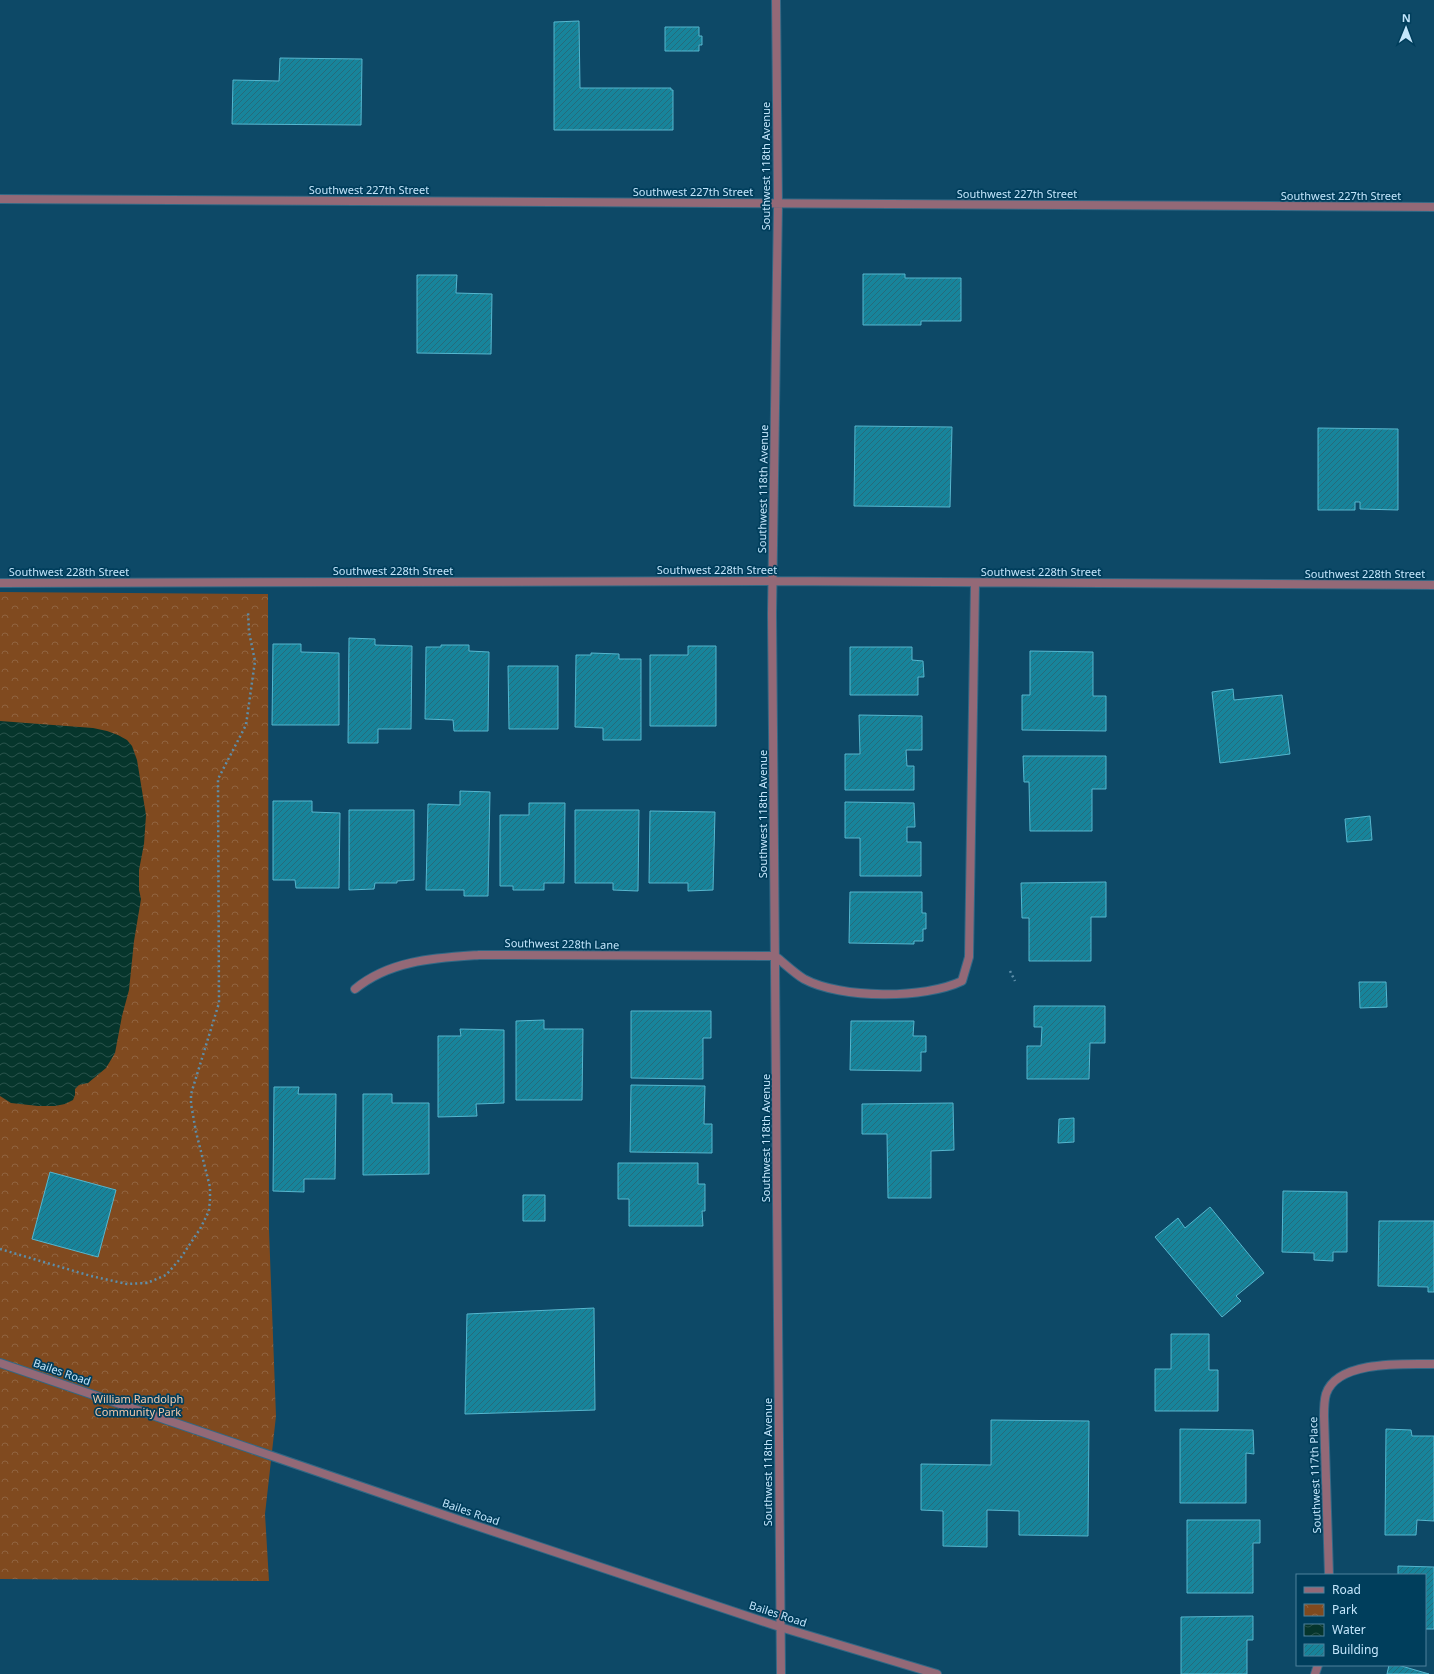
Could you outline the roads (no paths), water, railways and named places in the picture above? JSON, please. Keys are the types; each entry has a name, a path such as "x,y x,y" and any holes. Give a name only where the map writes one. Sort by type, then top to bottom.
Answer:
{"street":[{"name":"Southwest 118th Avenue","path":"776,0 778,204 772,614 781,1674"},
{"name":"Southwest 227th Street","path":"0,199 1434,207"},
{"name":"Southwest 228th Street","path":"0,583 773,581 1434,585"},
{"path":"775,956 803,978 820,985 853,992 916,994 943,989 962,981 969,957 975,583"},
{"name":"Southwest 228th Lane","path":"355,989 366,980 388,969 411,962 451,957 478,955 775,956"},
{"name":"Bailes Road","path":"0,1363 462,1521 780,1627 937,1674"},
{"name":"Southwest 117th Place","path":"1328,1574 1324,1416 1326,1394 1337,1378 1354,1370 1389,1364 1434,1364"}],"water":[{"path":"0,721 93,728 107,731 127,740 132,746 137,760 146,815 144,844 139,870 139,890 141,899 134,941 129,990 115,1053 106,1068 88,1083 79,1085 75,1089 73,1100 65,1104 55,1106 11,1103 0,1096"}],"park label":[{"name":"William Randolph Community Park","path":"138,1405"}]}
